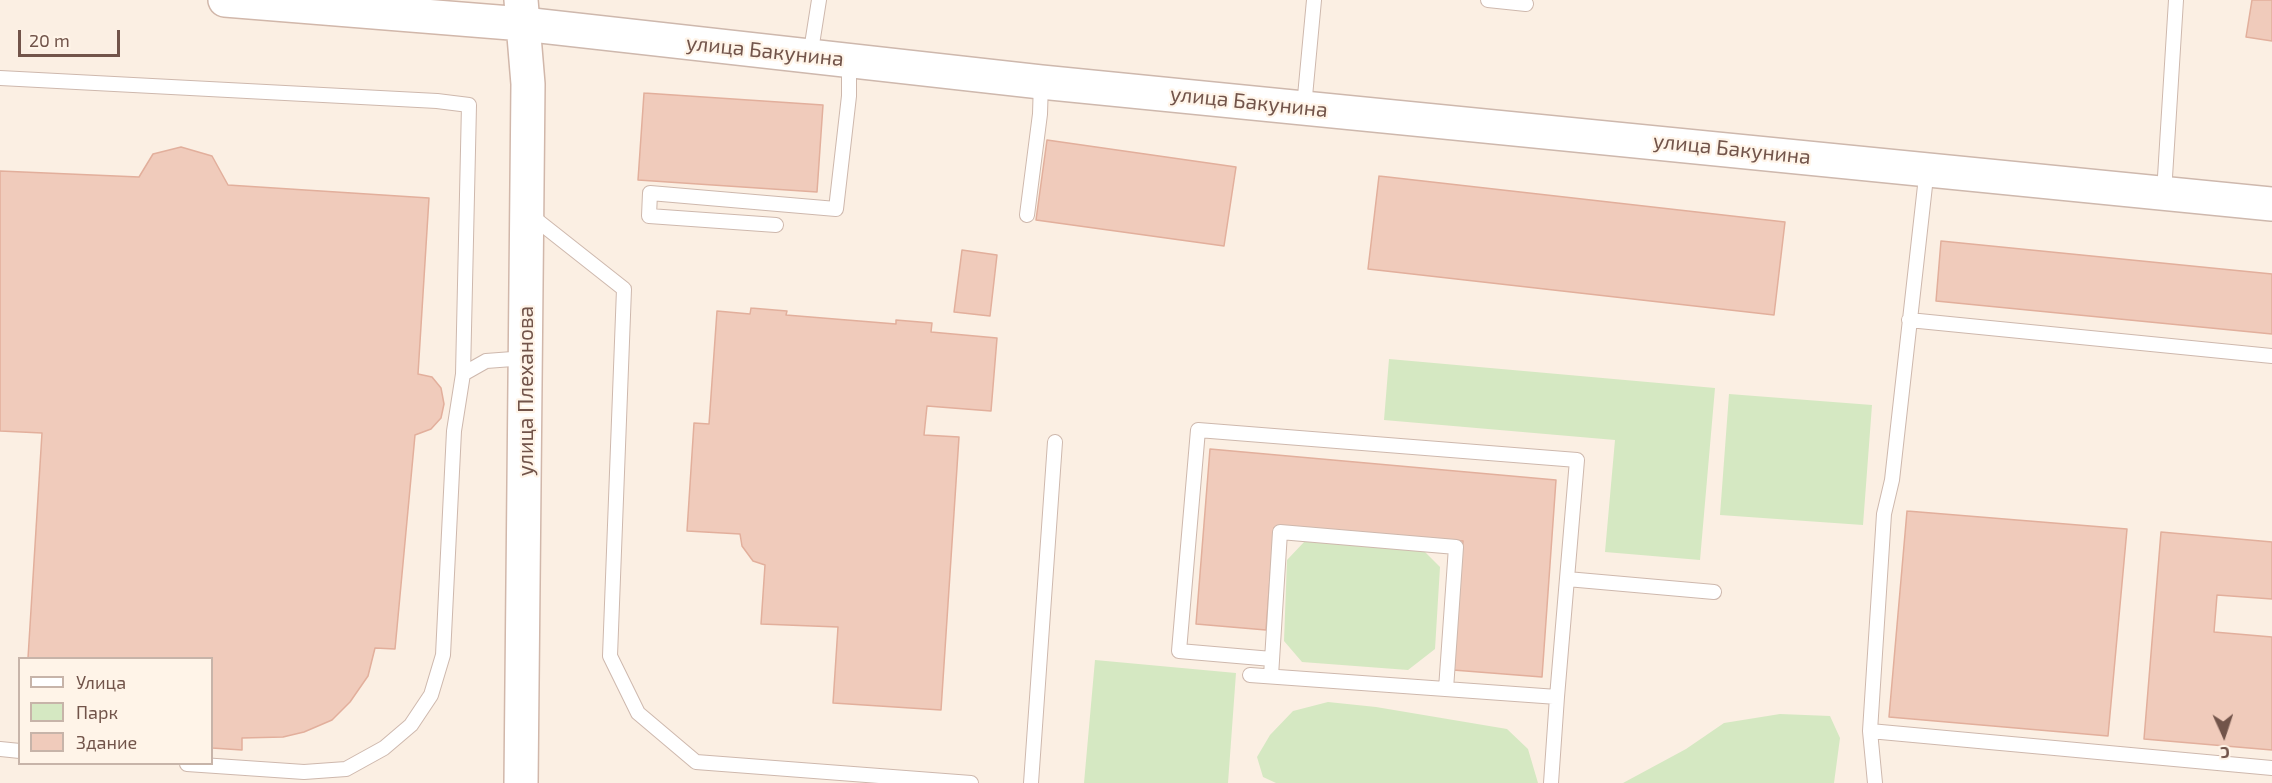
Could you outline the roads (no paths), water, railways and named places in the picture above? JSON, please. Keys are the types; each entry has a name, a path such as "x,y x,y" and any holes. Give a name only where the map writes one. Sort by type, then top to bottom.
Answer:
{"street":[{"name":"улица Бакунина","path":"225,0 522,12 810,57 2272,204"},
{"name":"улица Плеханова","path":"521,783 528,84 522,12"}],"lane":[{"path":"810,57 819,0"},
{"path":"1304,107 1314,0"},
{"path":"1488,0 1526,4"},
{"path":"2164,194 2176,0"},
{"path":"776,225 649,216 650,193 836,209 849,96 849,61"},
{"path":"0,78 437,101 469,105 463,374 454,430 443,655 431,695 411,725 384,748 346,768 304,772 202,765"},
{"path":"1027,215 1040,114 1041,82"},
{"path":"1875,783 1870,731 1884,514 1892,480 1927,168"},
{"path":"527,213 624,289 610,656 638,713 696,762 971,783"},
{"path":"1909,320 2272,356"},
{"path":"463,374 486,361 526,358"},
{"path":"1272,659 1179,651 1198,430 1576,460 1551,783"},
{"path":"1031,783 1055,442"},
{"path":"1271,676 1280,532 1456,547 1446,689"},
{"path":"1567,579 1714,592"},
{"path":"1250,675 1557,697"},
{"path":"1870,731 2272,768"},
{"path":"0,749 18,751"}]}
